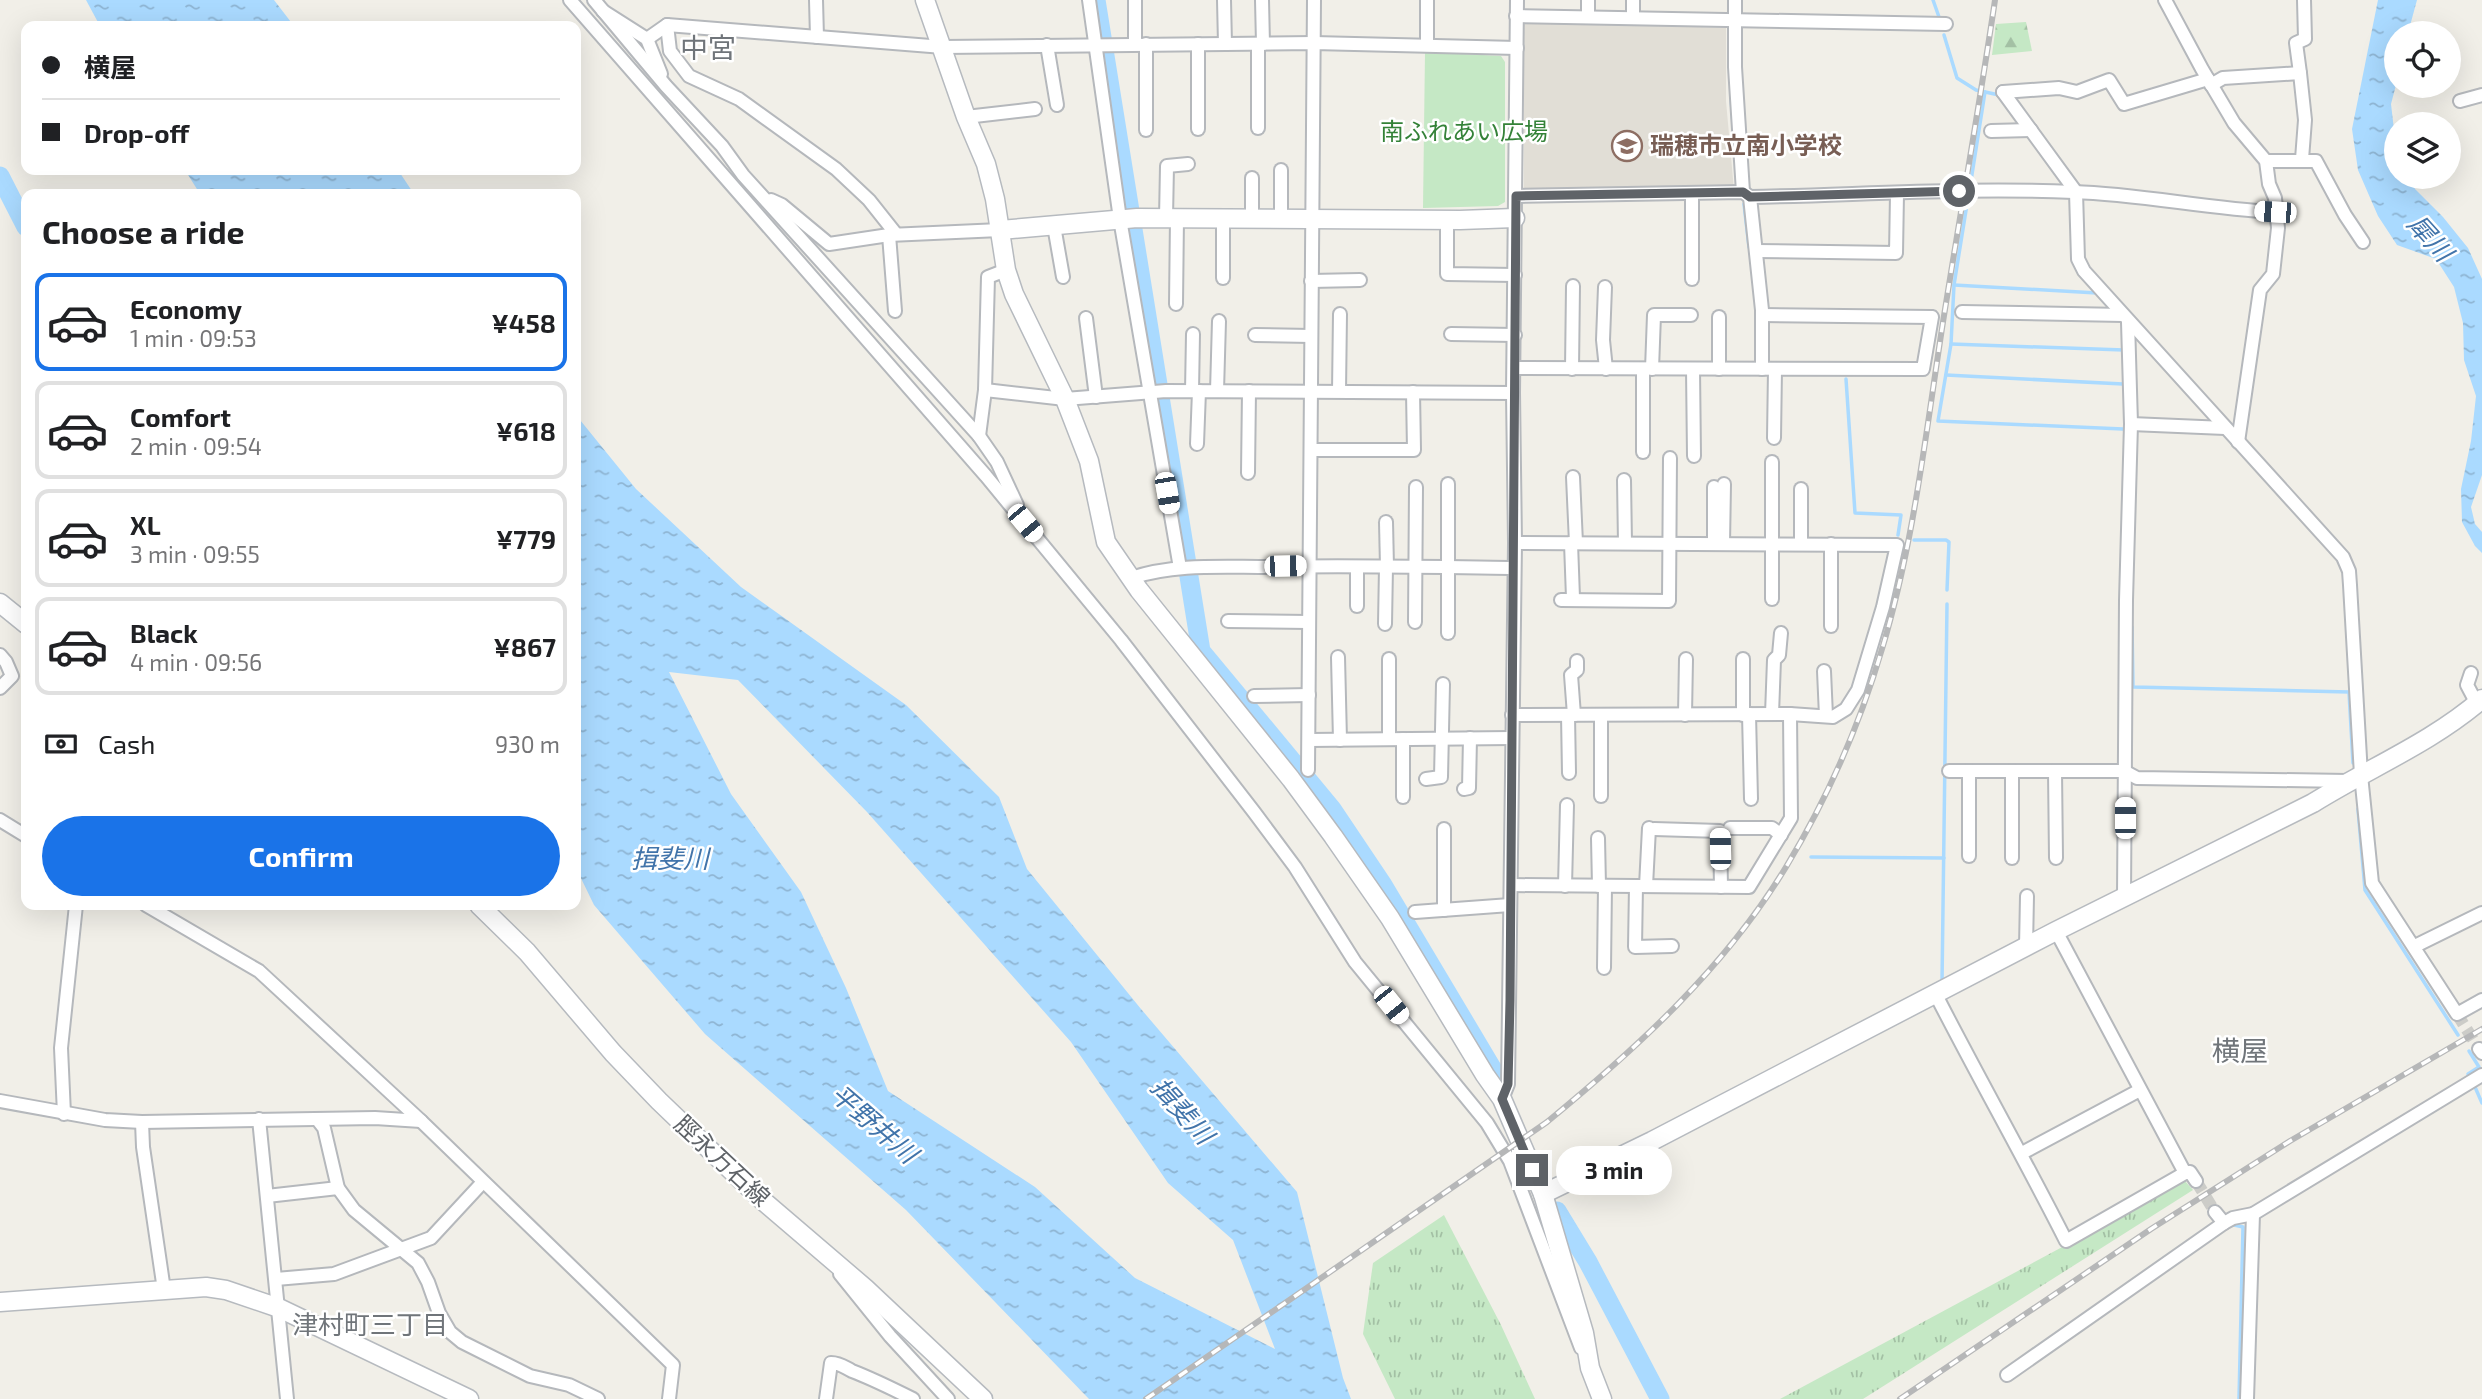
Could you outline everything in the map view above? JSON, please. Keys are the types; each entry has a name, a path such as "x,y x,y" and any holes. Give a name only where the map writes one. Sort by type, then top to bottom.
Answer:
{"street":[{"path":"570,0 872,344 1121,640 1295,867 1355,962 1487,1123 1510,1161 1573,1330 1602,1399"},
{"path":"594,0 764,198 979,436 997,462 1025,523"},
{"path":"816,0 817,37"},
{"path":"925,0 966,117 986,164 1006,270 1014,294 1065,399 1089,461 1106,542 1131,578 1333,836 1390,918 1502,1099 1543,1194 1584,1333 1590,1368"},
{"path":"1089,0 1095,45 1129,219 1151,393 1180,568"},
{"path":"1135,0 1141,44 1146,130"},
{"path":"1224,0 1225,44"},
{"path":"1258,128 1262,0"},
{"path":"1308,770 1314,0"},
{"path":"1427,0 1427,45"},
{"path":"1502,1099 1508,1084 1511,885 1517,0"},
{"path":"1587,17 1588,0"},
{"path":"1633,0 1633,18"},
{"path":"1735,0 1738,128 1756,251 1774,439"},
{"path":"2165,0 2234,122 2266,161 2269,184 2275,198 2278,228 2273,274 2260,290 2238,442"},
{"path":"2302,159 2305,120 2296,43 2305,39 2304,0"},
{"path":"603,11 646,39 666,86"},
{"path":"1516,16 1946,24"},
{"path":"646,39 667,25 943,47 1314,43 1517,48"},
{"path":"667,25 670,51 689,76 739,99 836,169 869,200 893,234 895,311"},
{"path":"1198,44 1198,129"},
{"path":"1047,46 1057,105"},
{"path":"2300,73 2223,78 2124,104 2109,80 2077,92 2059,88 2003,92 2076,192 2078,259 2084,271 2337,550 2348,571 2354,778 2372,883 2457,1014 2482,1000"},
{"path":"2460,101 2482,95"},
{"path":"966,117 1035,108"},
{"path":"693,113 719,172"},
{"path":"1991,131 2031,130"},
{"path":"2266,161 2316,161 2363,242"},
{"path":"1177,304 1167,166 1188,164"},
{"path":"1281,170 1281,218"},
{"path":"1252,178 1252,218"},
{"path":"1516,196 2076,192 2231,210 2275,212"},
{"path":"1692,193 1692,279"},
{"path":"1756,251 1896,253 1897,194"},
{"path":"764,198 782,205 829,244 893,234 1000,230 1129,219 1515,218"},
{"path":"1223,218 1223,278"},
{"path":"1447,219 1447,274 1515,275"},
{"path":"1054,226 1063,277"},
{"path":"979,436 985,390 988,277 1006,270"},
{"path":"1311,281 1360,280"},
{"path":"1572,369 1573,286"},
{"path":"1605,286 1603,340 1606,369"},
{"path":"1962,313 2125,318"},
{"path":"1339,391 1340,314"},
{"path":"1643,452 1654,315 1691,315"},
{"path":"1514,368 1923,369 1932,317 1762,315"},
{"path":"1718,317 1719,369"},
{"path":"1086,318 1096,397"},
{"path":"2124,898 2131,424 2125,318"},
{"path":"1217,391 1219,321"},
{"path":"1193,334 1197,444"},
{"path":"1451,334 1515,335"},
{"path":"1255,335 1311,336"},
{"path":"1693,369 1694,456"},
{"path":"985,390 1065,399 1195,391 1513,393"},
{"path":"1248,472 1249,391"},
{"path":"1311,450 1414,450 1413,392"},
{"path":"2131,424 2225,428"},
{"path":"1573,477 1573,543 1567,599 1669,601 1670,458"},
{"path":"1772,462 1772,599"},
{"path":"1624,480 1625,543"},
{"path":"1448,484 1448,633"},
{"path":"1718,544 1719,485"},
{"path":"1415,622 1416,486"},
{"path":"1805,490 1805,544"},
{"path":"1385,625 1386,522"},
{"path":"1513,715 1790,714 1833,717 1846,709 1858,690 1898,545 1515,543"},
{"path":"1830,544 1831,626"},
{"path":"1357,566 1357,606"},
{"path":"1131,578 1155,570 1180,568 1514,568"},
{"path":"0,603 21,620"},
{"path":"1228,621 1309,622"},
{"path":"1772,714 1774,660 1779,655 1781,633"},
{"path":"0,655 12,676 0,688"},
{"path":"1338,657 1340,740"},
{"path":"1389,659 1389,739"},
{"path":"1685,715 1686,659"},
{"path":"1743,659 1751,799"},
{"path":"1569,773 1571,675 1577,670 1577,661"},
{"path":"1824,671 1826,716"},
{"path":"1543,1194 1653,1141 2056,931 2302,809 2354,778 2413,748 2480,704 2467,685 2471,673"},
{"path":"1426,779 1441,777 1447,738 1446,684"},
{"path":"1254,696 1309,695"},
{"path":"1511,885 1749,887 1791,818 1790,714"},
{"path":"1601,716 1601,796"},
{"path":"1464,789 1469,788 1470,738"},
{"path":"1309,740 1512,738"},
{"path":"1403,739 1403,797"},
{"path":"1949,771 2124,771 2137,778 2354,778"},
{"path":"1969,771 1969,856"},
{"path":"2012,771 2012,858"},
{"path":"2055,771 2056,858"},
{"path":"1565,886 1566,805"},
{"path":"0,820 21,833"},
{"path":"1730,828 1772,828 1782,835"},
{"path":"1444,829 1444,910"},
{"path":"1672,946 1635,947 1641,886 1651,829 1720,831 1721,887"},
{"path":"1598,838 1604,968"},
{"path":"2026,947 2027,896"},
{"path":"1415,912 1510,905"},
{"path":"65,1114 61,1048 75,910"},
{"path":"155,910 259,971 421,1122 673,1365 669,1399"},
{"name":"脛永万石線","path":"484,910 527,952 613,1053 659,1101 761,1199 813,1242 983,1399"},
{"path":"2415,946 2482,912"},
{"path":"1936,995 2022,1153 2066,1241 2190,1177 2140,1090 2056,931"},
{"path":"2007,1375 2224,1223 2253,1214 2482,1075"},
{"path":"2022,1153 2140,1090"},
{"path":"0,1101 105,1121 375,1118 421,1122"},
{"path":"259,1119 287,1399"},
{"path":"317,1119 324,1128 338,1188 354,1210 418,1263 450,1332 462,1342 530,1376 569,1385 598,1399"},
{"path":"142,1122 143,1147 164,1290"},
{"path":"276,1279 334,1274 431,1238 482,1183"},
{"path":"267,1196 338,1188"},
{"path":"2215,1212 2224,1223"},
{"path":"2247,1399 2253,1214"},
{"path":"813,1242 890,1336 948,1399"},
{"path":"0,1302 206,1287 226,1290 279,1308 469,1399"},
{"path":"826,1399 831,1363 838,1363 913,1399"}],"shaded area":[{"name":"瑞穂市立南小学校","path":"1524,20 1726,28 1726,101 1734,190 1524,192"}],"green space":[{"path":"2026,22 2032,51 1992,55 1996,24"},
{"name":"南ふれあい広場","path":"1425,52 1501,56 1505,62 1505,202 1498,206 1423,208"},
{"path":"2185,1181 2193,1190 1863,1399 1780,1399"},
{"path":"1444,1215 1501,1325 1535,1399 1395,1399 1363,1334 1373,1263"}],"water":[{"path":"86,0 274,0 290,21 97,21"},
{"name":"犀川","path":"2378,0 2417,0 2411,21 2384,21 2384,98 2393,98 2392,112 2384,112 2384,189 2415,189 2443,217 2468,248 2482,279 2482,475 2471,507 2475,524 2482,532 2482,553 2462,522 2461,489 2471,441 2476,396 2464,360 2463,323 2454,287 2436,259 2397,245 2378,216 2358,170 2352,129"},
{"path":"188,175 401,175 411,189 197,189"},
{"name":"揖斐川","path":"581,421 636,489 741,587 906,705 999,797 1027,869 1141,1009 1297,1192 1343,1378 1351,1399 1089,1399 906,1210 705,1034 594,905 581,878","holes":["669,672 738,680 867,812 1071,1042 1168,1183 1233,1240 1275,1349 1135,1278 1035,1187 888,1091 846,988 801,892 731,794"]}],"waterway":[{"path":"1096,0 1201,651 1332,809 1383,885 1498,1078"},
{"path":"1933,0 1939,17"},
{"path":"1944,35 1957,78 1976,90 1999,95"},
{"path":"1970,187 1985,92"},
{"path":"1731,97 1734,138"},
{"name":"平野井川","path":"0,176 21,217"},
{"path":"1968,198 1954,285 1951,344 1938,421 2123,429"},
{"path":"1744,204 1749,247"},
{"path":"1954,285 2097,293"},
{"path":"1951,344 2124,350"},
{"path":"1946,375 2123,384"},
{"path":"1846,379 1855,513 1901,515 1898,535"},
{"path":"1914,540 1949,542 1947,590"},
{"path":"1942,983 1947,604"},
{"path":"2132,627 2133,687 2349,692 2353,763"},
{"path":"2358,809 2365,890 2458,1035"},
{"path":"1811,857 1944,858"},
{"path":"2469,1051 2479,1067 2468,1074 2470,1078"},
{"path":"2475,1087 2482,1103"},
{"path":"1557,1211 1588,1262 1660,1399"},
{"path":"2230,1224 2243,1227 2239,1399"}],"tunnel":[{"path":"2457,1014 2479,1049"},
{"path":"2196,1181 2215,1212"}],"railway":[{"path":"1146,1399 1547,1122 1614,1065 1707,973 1736,939 1786,867 1829,788 1853,733 1882,649 1903,569 1995,0"},
{"path":"1900,1399 2151,1229 2290,1141 2482,1029"}],"place":[{"name":"瑞穂市立南小学校","path":"1627,146"}],"district":[{"name":"中宮","path":"708,48"},
{"name":"横屋","path":"2240,1051"},
{"name":"津村町三丁目","path":"370,1325"}],"route":[{"path":"1532,1170 1502,1099 1508,1084 1510,1001 1516,196 1743,192 1750,197 1959,191"}]}
